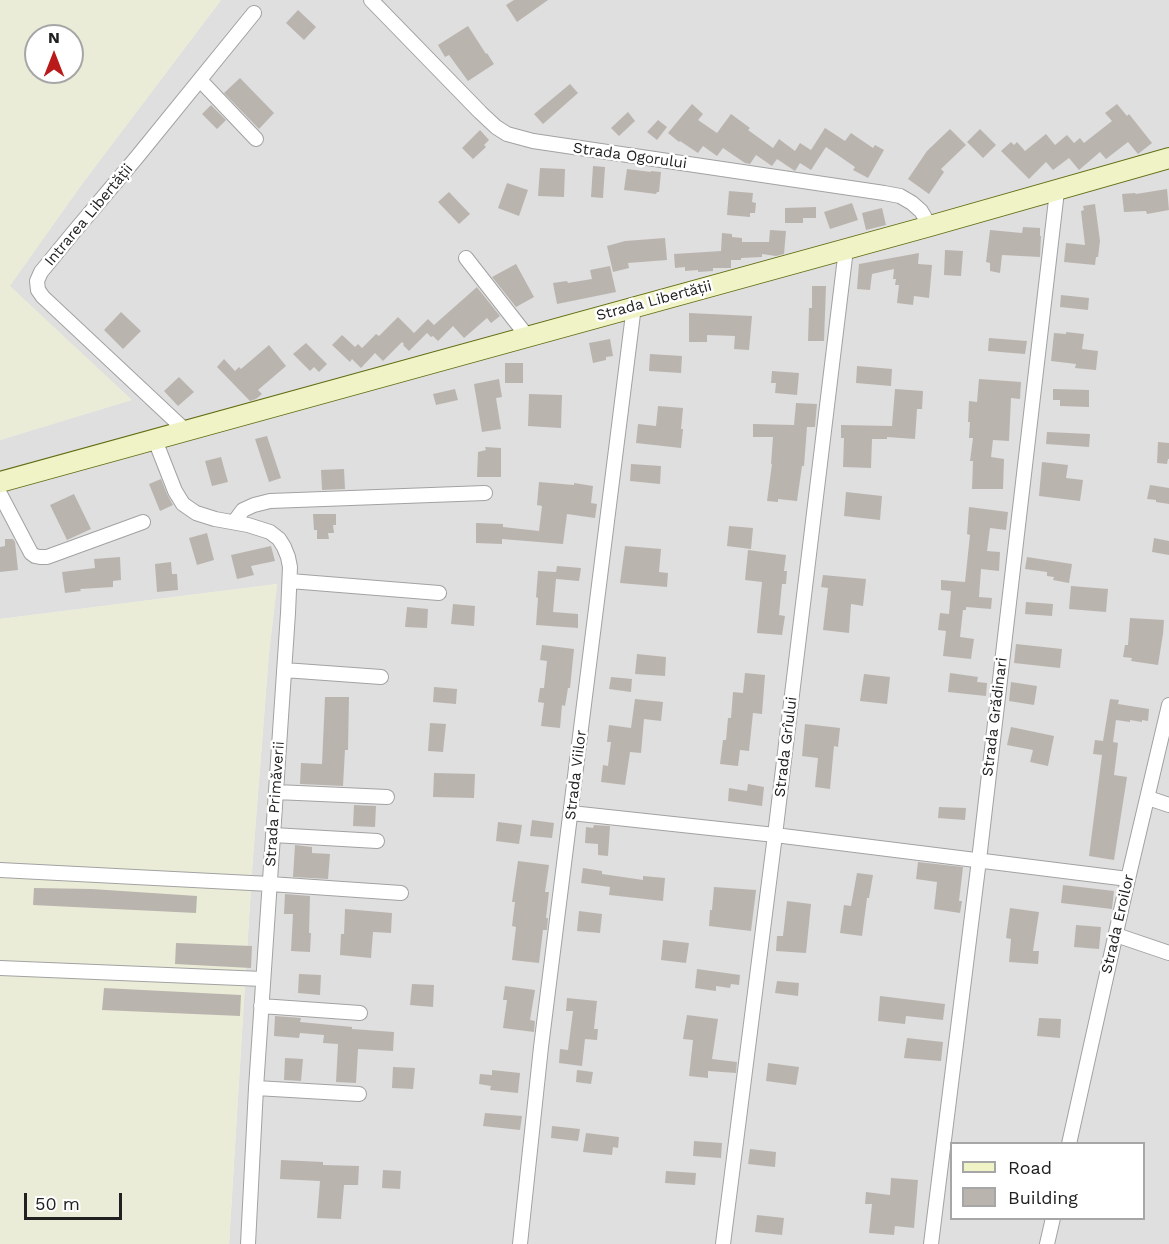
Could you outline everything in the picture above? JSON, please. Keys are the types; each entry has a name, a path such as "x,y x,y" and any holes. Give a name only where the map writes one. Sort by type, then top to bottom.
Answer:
{"main road":[{"name":"Strada Libertății","path":"0,482 1057,191 1169,158"}],"street":[{"name":"Strada Ogorului","path":"371,0 496,127 507,134 533,141 900,196 921,211 930,226"},
{"name":"Intrarea Libertății","path":"186,431 43,297 38,290 37,281 73,233 138,157 254,13"},
{"path":"200,80 256,139"},
{"name":"Strada Grădinari","path":"932,1244 1057,191"},
{"name":"Strada Grîului","path":"723,1244 846,249"},
{"path":"466,258 527,336"},
{"name":"Strada Viilor","path":"520,1244 541,1047 634,306"},
{"name":"Strada Primăverii","path":"148,442 183,504 196,513 270,532 279,538 288,557 290,581 261,1006 248,1244"},
{"path":"234,522 243,510 270,501 485,493"},
{"path":"0,494 31,553 40,557 47,557 143,522"},
{"path":"290,581 439,593"},
{"path":"284,670 381,676"},
{"name":"Strada Eroilor","path":"1069,1142 1169,705"},
{"path":"276,792 387,797"},
{"path":"1148,798 1169,805"},
{"path":"571,813 1128,879"},
{"path":"273,835 377,841"},
{"path":"0,870 401,893"},
{"path":"1116,935 1169,953"},
{"path":"0,968 263,979"},
{"path":"261,1006 360,1012"},
{"path":"256,1088 359,1094"},
{"path":"1047,1244 1053,1220"}],"shaded area":[{"path":"221,0 1169,0 1169,1244 229,1244 252,870 269,653 277,584 0,619 0,440 131,400 9,286 82,184"}],"green space":[{"path":"0,0 221,0 82,184 10,286 132,400 0,440"},
{"path":"277,584 269,653 252,870 229,1244 0,1244 0,619"}],"building":[{"path":"514,0 548,0 517,22 506,5"},
{"path":"298,10 316,27 304,40 286,23"},
{"path":"468,26 494,64 468,81 449,55 445,57 438,45"},
{"path":"240,78 274,113 259,129 224,93"},
{"path":"570,84 578,93 543,124 534,114"},
{"path":"692,104 703,114 698,120 717,133 731,114 773,148 779,139 795,151 800,143 811,150 825,128 845,141 851,133 873,148 875,145 884,150 868,178 853,170 855,167 826,147 811,170 800,163 795,171 777,159 772,166 756,155 750,164 745,163 723,148 717,156 703,146 698,153 668,133"},
{"path":"1117,104 1127,116 1129,114 1152,143 1138,154 1128,142 1106,159 1100,152 1079,170 1069,158 1053,170 1046,162 1029,179 1001,151 1011,142 1014,145 1017,142 1025,151 1046,134 1055,145 1067,135 1074,143 1080,138 1084,143 1112,121 1105,113"},
{"path":"211,105 226,120 217,129 202,114"},
{"path":"628,112 635,121 619,136 611,128"},
{"path":"658,120 667,127 657,140 647,132"},
{"path":"950,129 966,145 941,169 944,172 929,194 908,179 927,151"},
{"path":"980,129 996,145 983,158 967,142"},
{"path":"480,130 489,140 484,145 486,147 473,159 462,148"},
{"path":"593,166 605,167 603,198 591,197"},
{"path":"540,168 565,169 564,197 538,196"},
{"path":"627,169 661,172 659,192 656,194 624,190"},
{"path":"507,183 528,190 519,216 498,208"},
{"path":"1167,189 1169,210 1147,214 1146,211 1124,212 1122,194"},
{"path":"729,191 753,193 752,202 756,203 755,213 750,213 750,217 727,215"},
{"path":"449,192 470,214 459,224 438,202"},
{"path":"852,203 858,220 830,229 824,212"},
{"path":"1095,204 1100,241 1095,265 1064,262 1066,243 1085,245 1081,211 1084,210 1083,206"},
{"path":"816,207 816,218 803,218 803,223 785,223 785,208"},
{"path":"882,208 886,225 866,230 862,213"},
{"path":"1023,227 1040,228 1040,257 1002,255 1000,273 990,271 990,263 986,262 990,230 1022,233"},
{"path":"770,230 786,231 784,254 776,256 762,254 762,257 731,260 731,268 713,268 713,271 685,271 685,267 675,268 674,254 721,251 722,233 742,238 742,242 769,242"},
{"path":"665,238 667,260 628,263 629,268 613,272 607,246 625,241"},
{"path":"945,250 963,251 961,276 944,275"},
{"path":"919,253 918,264 932,265 929,298 914,296 913,305 897,303 899,285 895,285 896,279 893,279 894,269 872,274 870,290 857,289 859,264"},
{"path":"516,264 534,297 516,307 492,277"},
{"path":"610,266 616,292 557,304 553,283 592,279 590,270"},
{"path":"812,286 826,286 824,341 808,341"},
{"path":"477,287 500,316 491,323 487,318 464,338 453,326 438,341 427,333 409,351 402,342 383,361 375,353 361,368 352,359 350,362 332,345 342,335 355,347 358,344 362,348 376,334 379,336 398,317 414,333 428,319 434,325"},
{"path":"1061,295 1089,298 1088,310 1060,307"},
{"path":"121,312 141,331 123,349 104,330"},
{"path":"689,313 752,316 749,350 734,349 735,336 707,335 707,342 689,342"},
{"path":"1066,332 1084,334 1082,349 1098,351 1096,370 1075,368 1076,364 1051,361 1054,333 1066,334"},
{"path":"989,338 1027,341 1025,354 988,351"},
{"path":"610,339 613,356 593,363 589,343"},
{"path":"306,343 327,364 319,372 314,367 310,371 293,354"},
{"path":"269,345 286,366 258,390 262,394 250,401 217,367 224,359 235,371 239,367 241,369"},
{"path":"650,354 682,356 681,373 649,371"},
{"path":"505,363 523,363 523,383 505,383"},
{"path":"857,366 892,369 891,386 856,383"},
{"path":"772,371 799,373 797,395 775,393 776,383 771,383"},
{"path":"179,377 194,392 178,406 164,391"},
{"path":"499,379 502,397 496,398 501,429 482,432 474,384"},
{"path":"979,379 1021,382 1020,399 1011,398 1009,441 993,440 991,457 1004,459 1003,489 972,489 973,461 970,461 973,438 969,438 969,401 977,402"},
{"path":"455,389 458,400 436,405 433,394"},
{"path":"895,389 923,391 922,409 917,409 915,439 887,437 887,439 872,439 871,468 843,467 844,438 841,438 841,425 892,426"},
{"path":"1053,389 1089,390 1089,407 1060,406 1060,400 1053,400"},
{"path":"529,394 562,395 561,428 528,426"},
{"path":"796,403 817,404 815,427 807,427 804,466 802,466 797,501 778,499 778,502 767,501 773,437 753,437 753,424 794,425"},
{"path":"658,406 683,408 681,448 636,443 638,424 656,426"},
{"path":"1047,432 1090,434 1089,447 1046,444"},
{"path":"267,436 281,478 269,482 255,439"},
{"path":"1158,442 1169,443 1167,464 1157,463"},
{"path":"485,447 501,448 501,477 477,477 478,452 486,450"},
{"path":"221,457 228,482 212,486 205,461"},
{"path":"1042,462 1068,465 1066,478 1083,480 1080,501 1039,496"},
{"path":"631,464 661,466 660,484 630,481"},
{"path":"344,469 345,489 322,490 321,470"},
{"path":"161,479 173,505 160,511 149,484"},
{"path":"539,482 593,486 591,503 597,504 595,518 567,514 563,544 502,539 502,544 476,543 476,523 503,524 503,527 539,531 542,506 537,505"},
{"path":"1150,485 1169,488 1169,504 1147,499"},
{"path":"846,492 882,496 880,520 844,516"},
{"path":"74,494 91,529 67,540 50,505"},
{"path":"969,507 1008,512 1006,530 990,528 987,551 1000,552 999,571 981,569 979,597 992,598 991,609 966,607 966,610 963,610 960,637 974,639 971,659 943,656 946,631 938,630 940,613 949,614 951,591 941,590 941,580 965,582 970,535 967,534"},
{"path":"313,514 336,514 336,525 333,525 334,533 328,533 329,539 317,539"},
{"path":"729,526 753,528 751,549 727,546"},
{"path":"207,533 214,560 197,565 189,538"},
{"path":"1154,538 1169,541 1169,555 1152,552"},
{"path":"5,539 13,539 15,542 18,570 0,572 0,547 5,546"},
{"path":"271,546 275,561 251,566 254,575 237,579 231,555"},
{"path":"625,546 661,549 659,572 668,573 667,587 620,583"},
{"path":"748,550 786,555 784,571 787,571 786,584 782,584 779,615 785,616 782,635 757,633 762,582 745,580"},
{"path":"120,557 121,580 113,581 113,587 80,589 81,591 65,593 62,572 95,568 94,559"},
{"path":"1027,557 1072,564 1069,583 1053,580 1054,577 1047,576 1047,572 1025,569"},
{"path":"171,562 172,574 177,574 178,590 157,592 155,564"},
{"path":"557,566 581,568 579,581 556,579 553,612 578,614 578,628 536,625 538,571 556,572"},
{"path":"823,575 866,579 863,606 851,604 849,633 823,630 828,588 821,587"},
{"path":"1071,586 1108,589 1106,612 1069,609"},
{"path":"1026,602 1053,604 1052,616 1025,614"},
{"path":"453,604 475,606 474,626 451,624"},
{"path":"407,607 428,609 427,628 405,627"},
{"path":"1130,618 1164,620 1158,665 1131,661 1132,658 1123,657 1125,645 1128,645"},
{"path":"1016,644 1062,649 1060,668 1014,663"},
{"path":"542,645 574,649 570,688 568,688 565,706 562,705 560,728 541,726 544,703 538,702 540,688 544,688 547,661 540,660"},
{"path":"637,654 666,657 665,676 635,674"},
{"path":"745,673 765,675 762,714 753,713 749,751 740,750 738,766 720,764 728,718 731,718 733,692 743,693"},
{"path":"950,673 978,677 977,682 987,683 986,696 948,692"},
{"path":"864,674 890,677 887,704 860,701"},
{"path":"611,677 632,679 631,692 609,689"},
{"path":"1011,682 1037,686 1034,705 1009,701"},
{"path":"434,687 457,689 456,704 433,702"},
{"path":"325,697 349,697 348,750 345,750 343,786 300,784 301,763 322,764"},
{"path":"635,699 663,702 661,721 644,719 641,753 630,752 625,785 601,782 603,765 608,766 611,742 607,742 609,725 631,728"},
{"path":"1110,699 1119,700 1118,704 1149,709 1148,721 1116,720 1113,742 1118,743 1114,775 1127,777 1114,860 1089,856 1102,755 1093,754 1095,740 1103,741"},
{"path":"430,723 446,724 443,752 428,751"},
{"path":"805,724 840,728 838,747 834,746 830,789 815,787 818,758 802,756"},
{"path":"1011,727 1054,736 1048,766 1030,762 1033,750 1007,745"},
{"path":"434,773 475,774 474,798 433,797"},
{"path":"748,784 764,787 762,806 728,801 729,788 747,791"},
{"path":"354,805 376,806 375,827 353,826"},
{"path":"939,807 966,808 965,820 938,818"},
{"path":"532,820 554,823 552,838 530,836"},
{"path":"498,822 522,825 519,844 496,841"},
{"path":"594,825 610,826 608,856 598,855 598,844 585,843 586,827 593,828"},
{"path":"295,845 312,847 312,853 330,854 328,879 293,877"},
{"path":"518,861 549,865 545,892 549,892 547,930 543,930 539,963 512,960 516,927 512,926 515,902 512,902"},
{"path":"918,862 963,867 960,913 934,909 937,882 916,879"},
{"path":"583,868 602,871 602,874 643,880 643,876 665,878 663,901 609,895 610,887 581,883"},
{"path":"857,873 873,875 869,898 867,898 862,936 840,933 844,905 851,906"},
{"path":"1063,885 1114,891 1112,909 1061,903"},
{"path":"714,887 756,890 751,931 709,926"},
{"path":"34,888 92,889 197,896 196,913 33,905"},
{"path":"285,894 310,896 310,952 291,951 293,914 284,914"},
{"path":"787,901 811,904 806,953 776,951 777,936 783,936"},
{"path":"1010,908 1039,912 1033,951 1039,951 1038,964 1009,962 1011,939 1006,938"},
{"path":"345,909 392,913 391,933 373,932 371,958 340,955"},
{"path":"579,911 602,914 600,933 577,931"},
{"path":"1076,925 1101,927 1099,949 1074,947"},
{"path":"663,940 689,943 686,963 661,960"},
{"path":"176,943 252,946 251,968 175,964"},
{"path":"697,969 740,975 739,985 731,984 730,988 716,986 716,991 695,988"},
{"path":"299,974 321,975 320,995 298,993"},
{"path":"777,981 799,983 798,996 775,993"},
{"path":"412,984 434,985 433,1007 410,1005"},
{"path":"505,986 535,990 530,1020 535,1021 534,1032 503,1028 507,1000 503,1000"},
{"path":"104,988 241,995 240,1016 102,1010"},
{"path":"880,996 945,1004 943,1020 906,1016 905,1024 878,1021"},
{"path":"567,998 597,1001 594,1029 598,1029 597,1040 585,1039 582,1066 559,1063 560,1049 568,1050 573,1011 566,1011"},
{"path":"687,1015 718,1019 712,1059 737,1062 736,1073 708,1071 708,1078 689,1076 693,1040 683,1039"},
{"path":"275,1016 301,1018 300,1022 352,1027 352,1029 394,1032 393,1051 358,1049 356,1083 336,1082 338,1044 323,1043 324,1035 300,1033 299,1038 274,1036"},
{"path":"1039,1018 1061,1019 1060,1038 1037,1036"},
{"path":"907,1038 943,1042 941,1061 904,1058"},
{"path":"285,1058 303,1059 301,1081 284,1080"},
{"path":"768,1063 799,1067 796,1085 766,1081"},
{"path":"393,1067 415,1068 413,1089 392,1088"},
{"path":"492,1070 520,1073 518,1093 490,1090 491,1086 479,1084 480,1074 492,1075"},
{"path":"577,1070 593,1072 591,1084 576,1082"},
{"path":"485,1113 522,1116 520,1130 483,1126"},
{"path":"552,1126 580,1129 578,1141 551,1138"},
{"path":"586,1133 619,1137 618,1148 613,1147 612,1155 583,1152"},
{"path":"694,1141 722,1143 721,1158 693,1156"},
{"path":"750,1149 776,1152 775,1167 748,1164"},
{"path":"281,1160 359,1166 358,1185 344,1185 341,1219 317,1218 320,1181 280,1179"},
{"path":"383,1170 401,1171 400,1189 382,1188"},
{"path":"666,1171 696,1173 695,1185 665,1183"},
{"path":"891,1178 918,1180 914,1228 895,1226 894,1235 869,1233 872,1204 865,1204 866,1192 890,1195"},
{"path":"757,1215 784,1218 782,1235 755,1232"}]}
